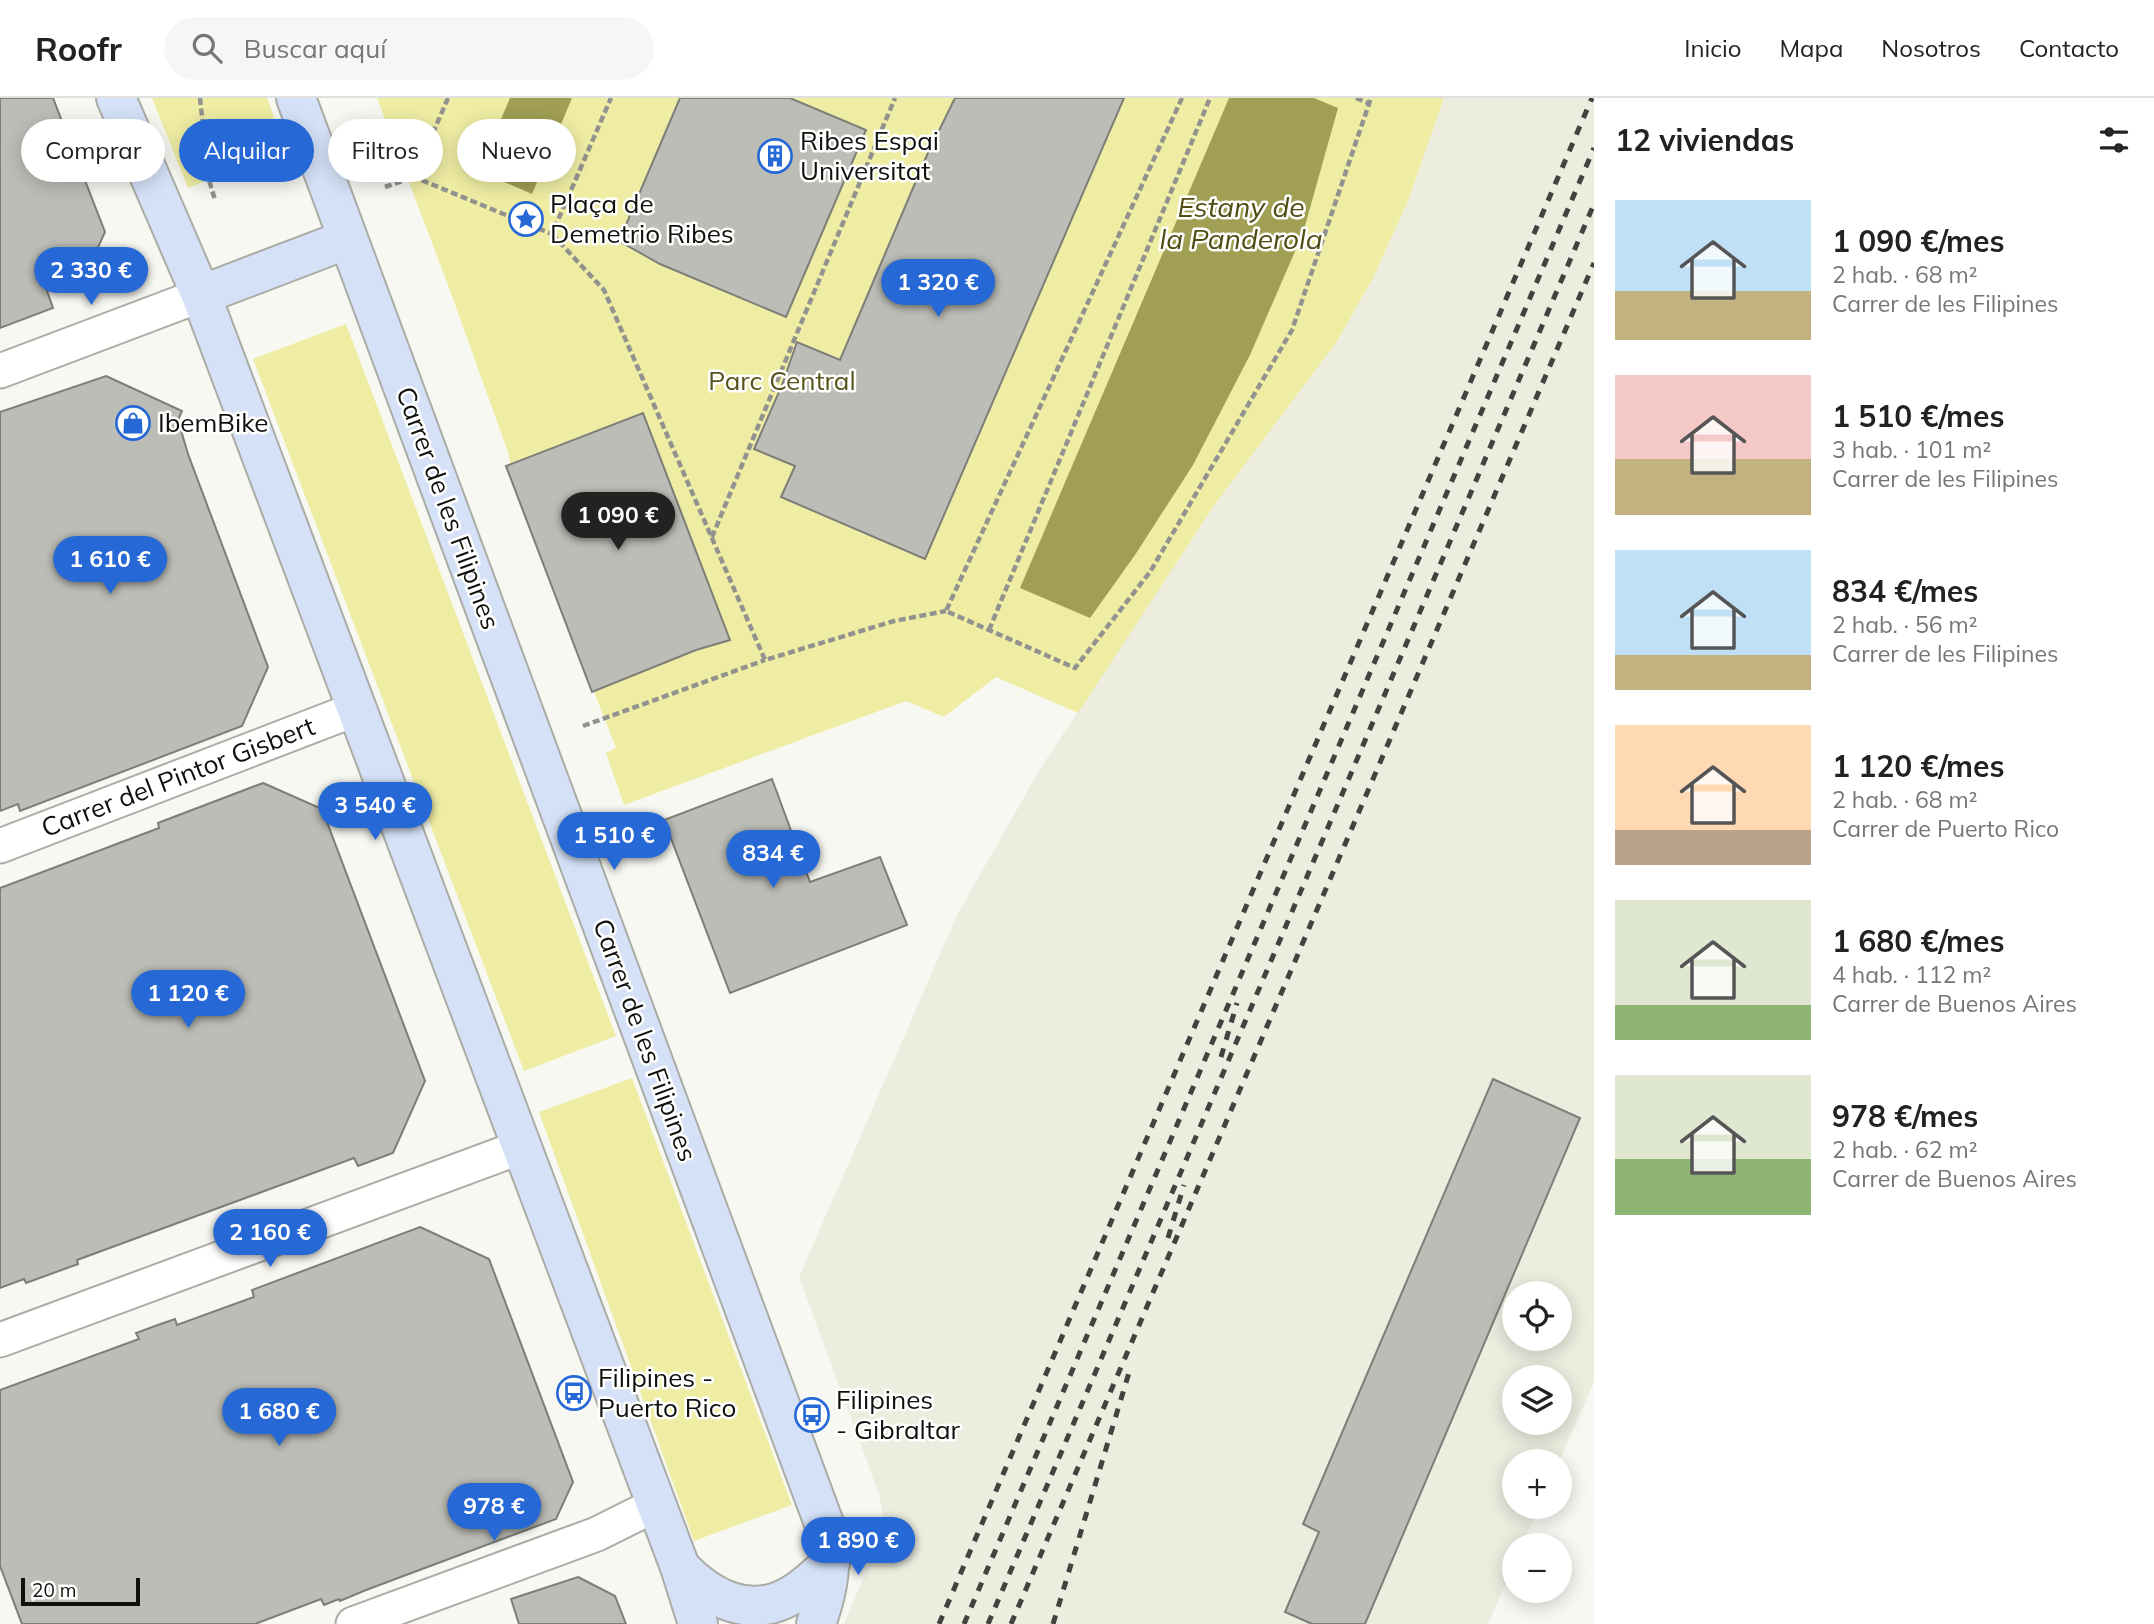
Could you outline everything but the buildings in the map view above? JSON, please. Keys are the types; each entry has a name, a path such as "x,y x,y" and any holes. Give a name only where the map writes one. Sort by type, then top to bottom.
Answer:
{"main road":[{"path":"116,98 201,295 680,1567 698,1624"},
{"name":"Carrer de les Filipines","path":"296,98 825,1526 830,1564 824,1602 816,1624"},
{"path":"201,295 348,239"},
{"path":"680,1567 707,1592 739,1605 767,1604 790,1597 830,1564"}],"street":[{"path":"0,371 201,295"},
{"name":"Carrer del Pintor Gisbert","path":"0,846 356,709"},
{"path":"0,1340 521,1147"},
{"path":"353,1624 597,1534 655,1505"}],"path":[{"path":"201,98 209,180 215,200"},
{"path":"439,119 448,98"},
{"path":"552,234 611,98"},
{"path":"712,538 895,98"},
{"path":"946,611 1182,98"},
{"path":"989,630 1210,98"},
{"path":"583,726 765,660 894,621 946,611 1075,667 1150,572 1292,330 1370,101 1356,98"},
{"path":"385,187 400,182"},
{"path":"426,182 552,234 604,290 765,660"}],"shaded area":[{"path":"1444,98 1594,98 1594,1382 1572,1432 1572,1365 1502,1365 1502,1435 1571,1435 1564,1449 1502,1449 1502,1519 1534,1519 1527,1533 1502,1533 1502,1592 1488,1624 844,1624 880,1538 883,1516 879,1494 799,1277 958,913 1040,769 1213,507 1336,343 1373,278 1408,201"}],"green space":[{"path":"152,98 267,98 275,119 179,119 179,166 165,130 165,119 160,119"},
{"name":"Parc Central","path":"377,98 1444,98 1408,201 1373,278 1336,343 1213,507 1078,713 996,677 944,717 906,701 624,805 606,753 616,748 506,466 510,463 509,455 409,182 443,182 443,119 385,119"},
{"path":"186,182 203,182 188,188"},
{"path":"346,324 616,1036 524,1071 253,359"},
{"path":"632,1078 792,1505 694,1541 539,1112"}],"water":[{"path":"510,98 572,98 563,119 501,119"},
{"name":"Estany de la Panderola","path":"1229,98 1314,98 1338,108 1303,233 1250,355 1193,465 1135,555 1090,618 1020,588"},
{"path":"504,182 537,182 532,194"}],"railway":[{"path":"939,1624 1592,98"},
{"path":"964,1624 1594,148"},
{"path":"988,1624 1594,204"},
{"path":"1011,1624 1594,263"},
{"path":"1221,1057 1237,1003"},
{"path":"1168,1238 1184,1185"},
{"path":"1053,1624 1131,1366"}],"place":[{"name":"Ribes Espai Universitat","path":"775,156"},
{"name":"Plaça de Demetrio Ribes","path":"526,219"},
{"name":"IbemBike","path":"133,423"},
{"name":"Filipines - Puerto Rico","path":"574,1393"},
{"name":"Filipines - Gibraltar","path":"812,1415"}]}
